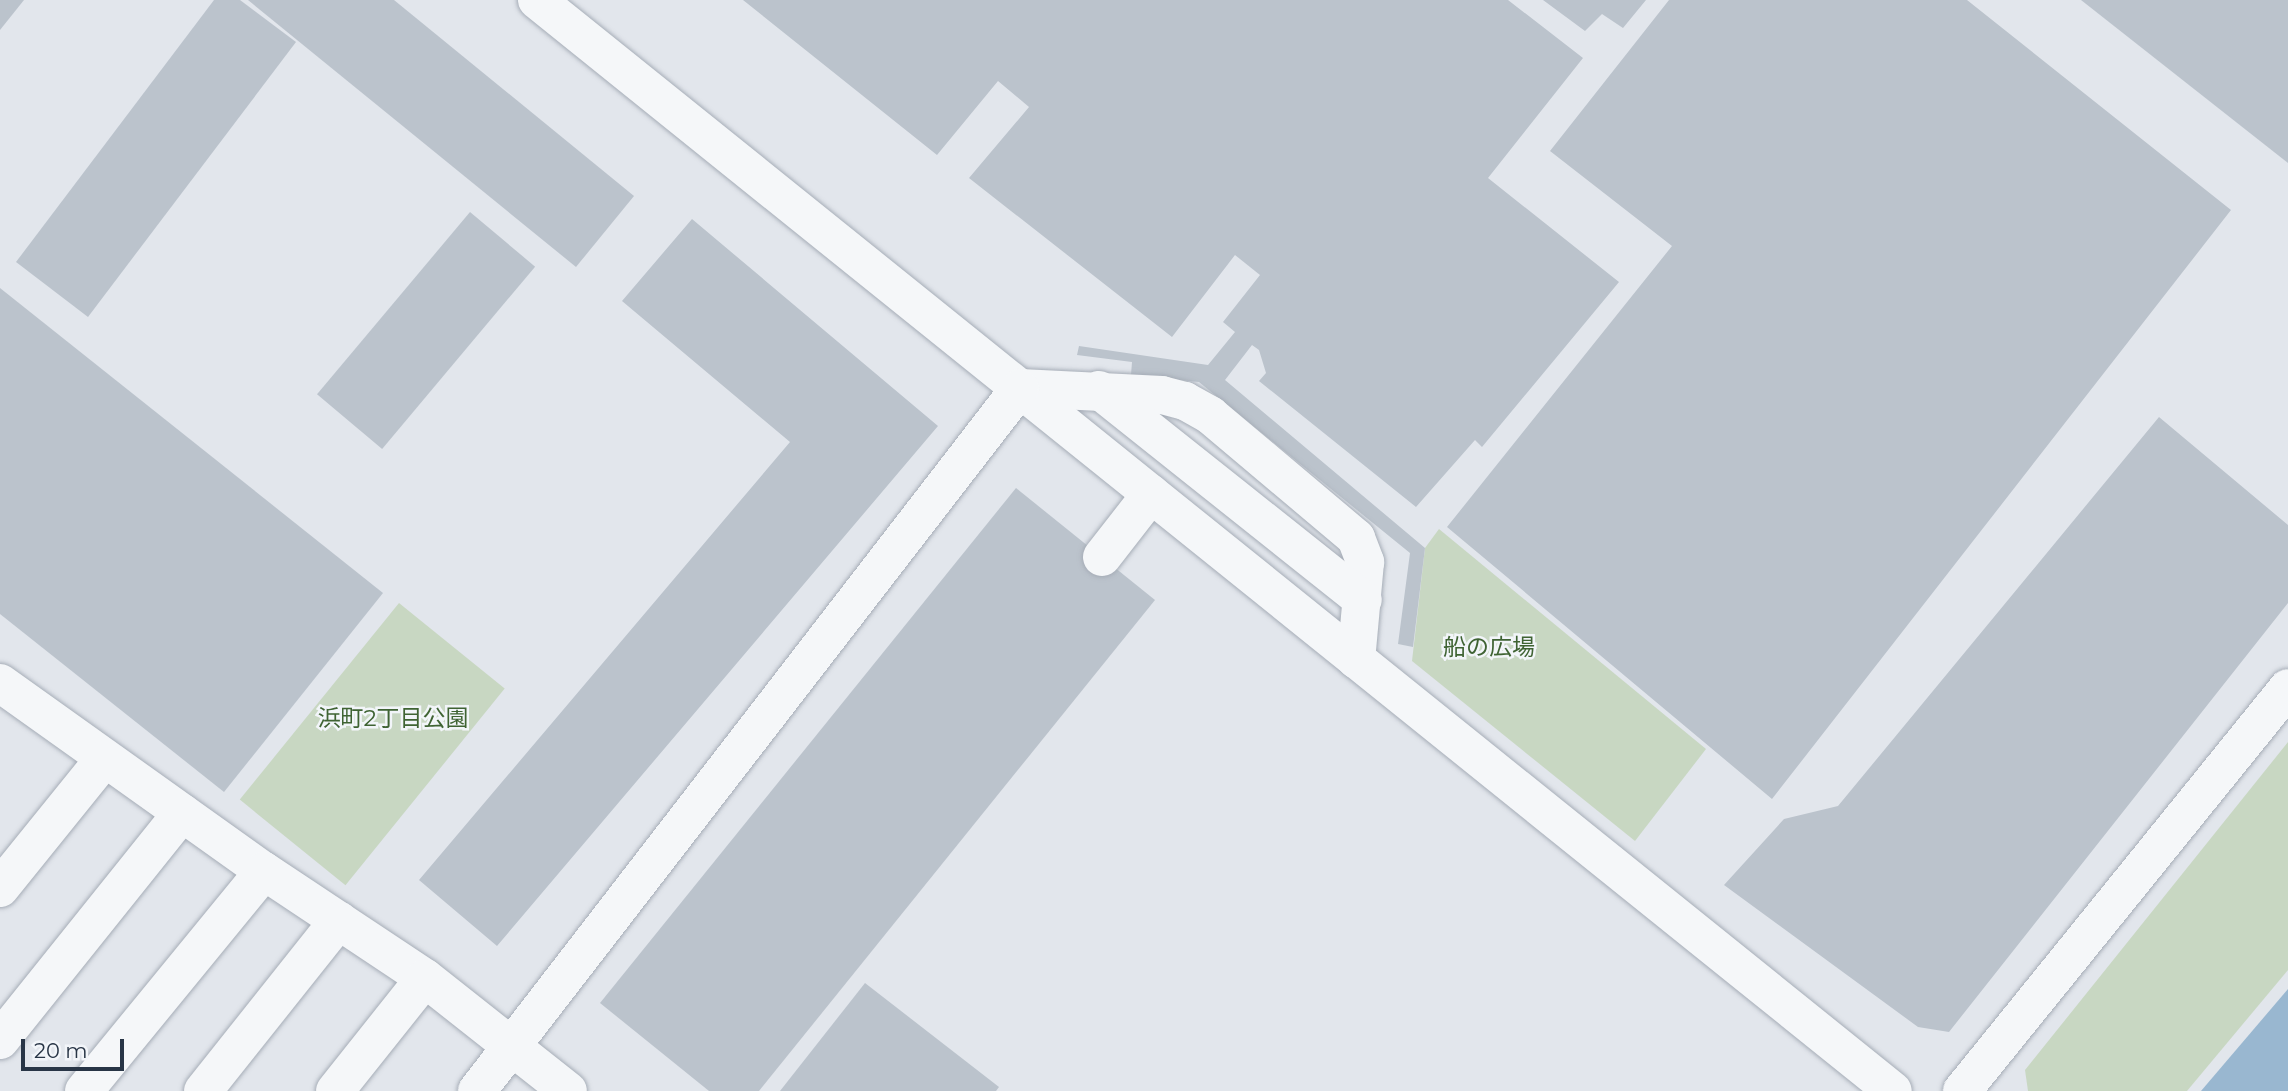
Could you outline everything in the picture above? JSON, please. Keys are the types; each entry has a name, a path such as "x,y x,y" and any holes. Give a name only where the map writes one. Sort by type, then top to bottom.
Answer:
{"street":[{"path":"537,0 832,242 1020,388 1893,1091"},
{"path":"1020,388 1099,390 1185,401 1210,415 1356,538 1365,552 1356,660"},
{"path":"477,1091 1020,388"},
{"path":"1099,390 1363,600"},
{"path":"1102,557 1151,494"},
{"path":"1962,1091 2288,688"},
{"path":"7,703 104,759 264,871 425,978 568,1091"},
{"path":"0,888 104,759"},
{"path":"0,1040 182,813"},
{"path":"84,1091 264,871"},
{"path":"203,1091 339,920"},
{"path":"335,1091 425,978"}],"green space":[{"name":"船の広場","path":"1439,529 1706,749 1635,841 1412,661 1425,548"},
{"name":"浜町2丁目公園","path":"399,603 505,689 345,885 240,800"},
{"path":"2288,742 2288,970 2187,1091 2028,1091 2025,1070"}],"water":[{"path":"2288,989 2288,1091 2201,1091"}],"building":[{"path":"0,0 24,0 0,30"},
{"path":"214,0 240,0 296,42 88,317 16,262"},
{"path":"248,0 394,0 634,196 576,267"},
{"path":"743,0 1508,0 1583,58 1488,178 1619,282 1482,447 1475,440 1416,507 1259,381 1266,373 1259,350 1252,345 1225,380 1425,548 1413,647 1398,644 1410,553 1199,382 1131,375 1132,362 1077,355 1079,346 1208,365 1235,332 1223,322 1260,275 1235,255 1172,337 969,178 1029,107 998,81 937,155"},
{"path":"1543,0 1646,0 1623,28 1602,14 1585,31"},
{"path":"1669,0 1967,0 2231,210 1772,799 1447,527 1672,246 1550,151"},
{"path":"2081,0 2288,0 2288,163"},
{"path":"470,212 535,267 382,449 317,394"},
{"path":"692,219 938,426 497,946 419,880 790,442 622,301"},
{"path":"0,288 383,593 224,792 0,614"},
{"path":"2159,417 2288,525 2288,603 1949,1032 1918,1027 1724,885 1784,819 1838,806"},
{"path":"1016,488 1155,600 759,1091 709,1091 600,1003"},
{"path":"865,983 999,1087 996,1091 780,1091"}]}
